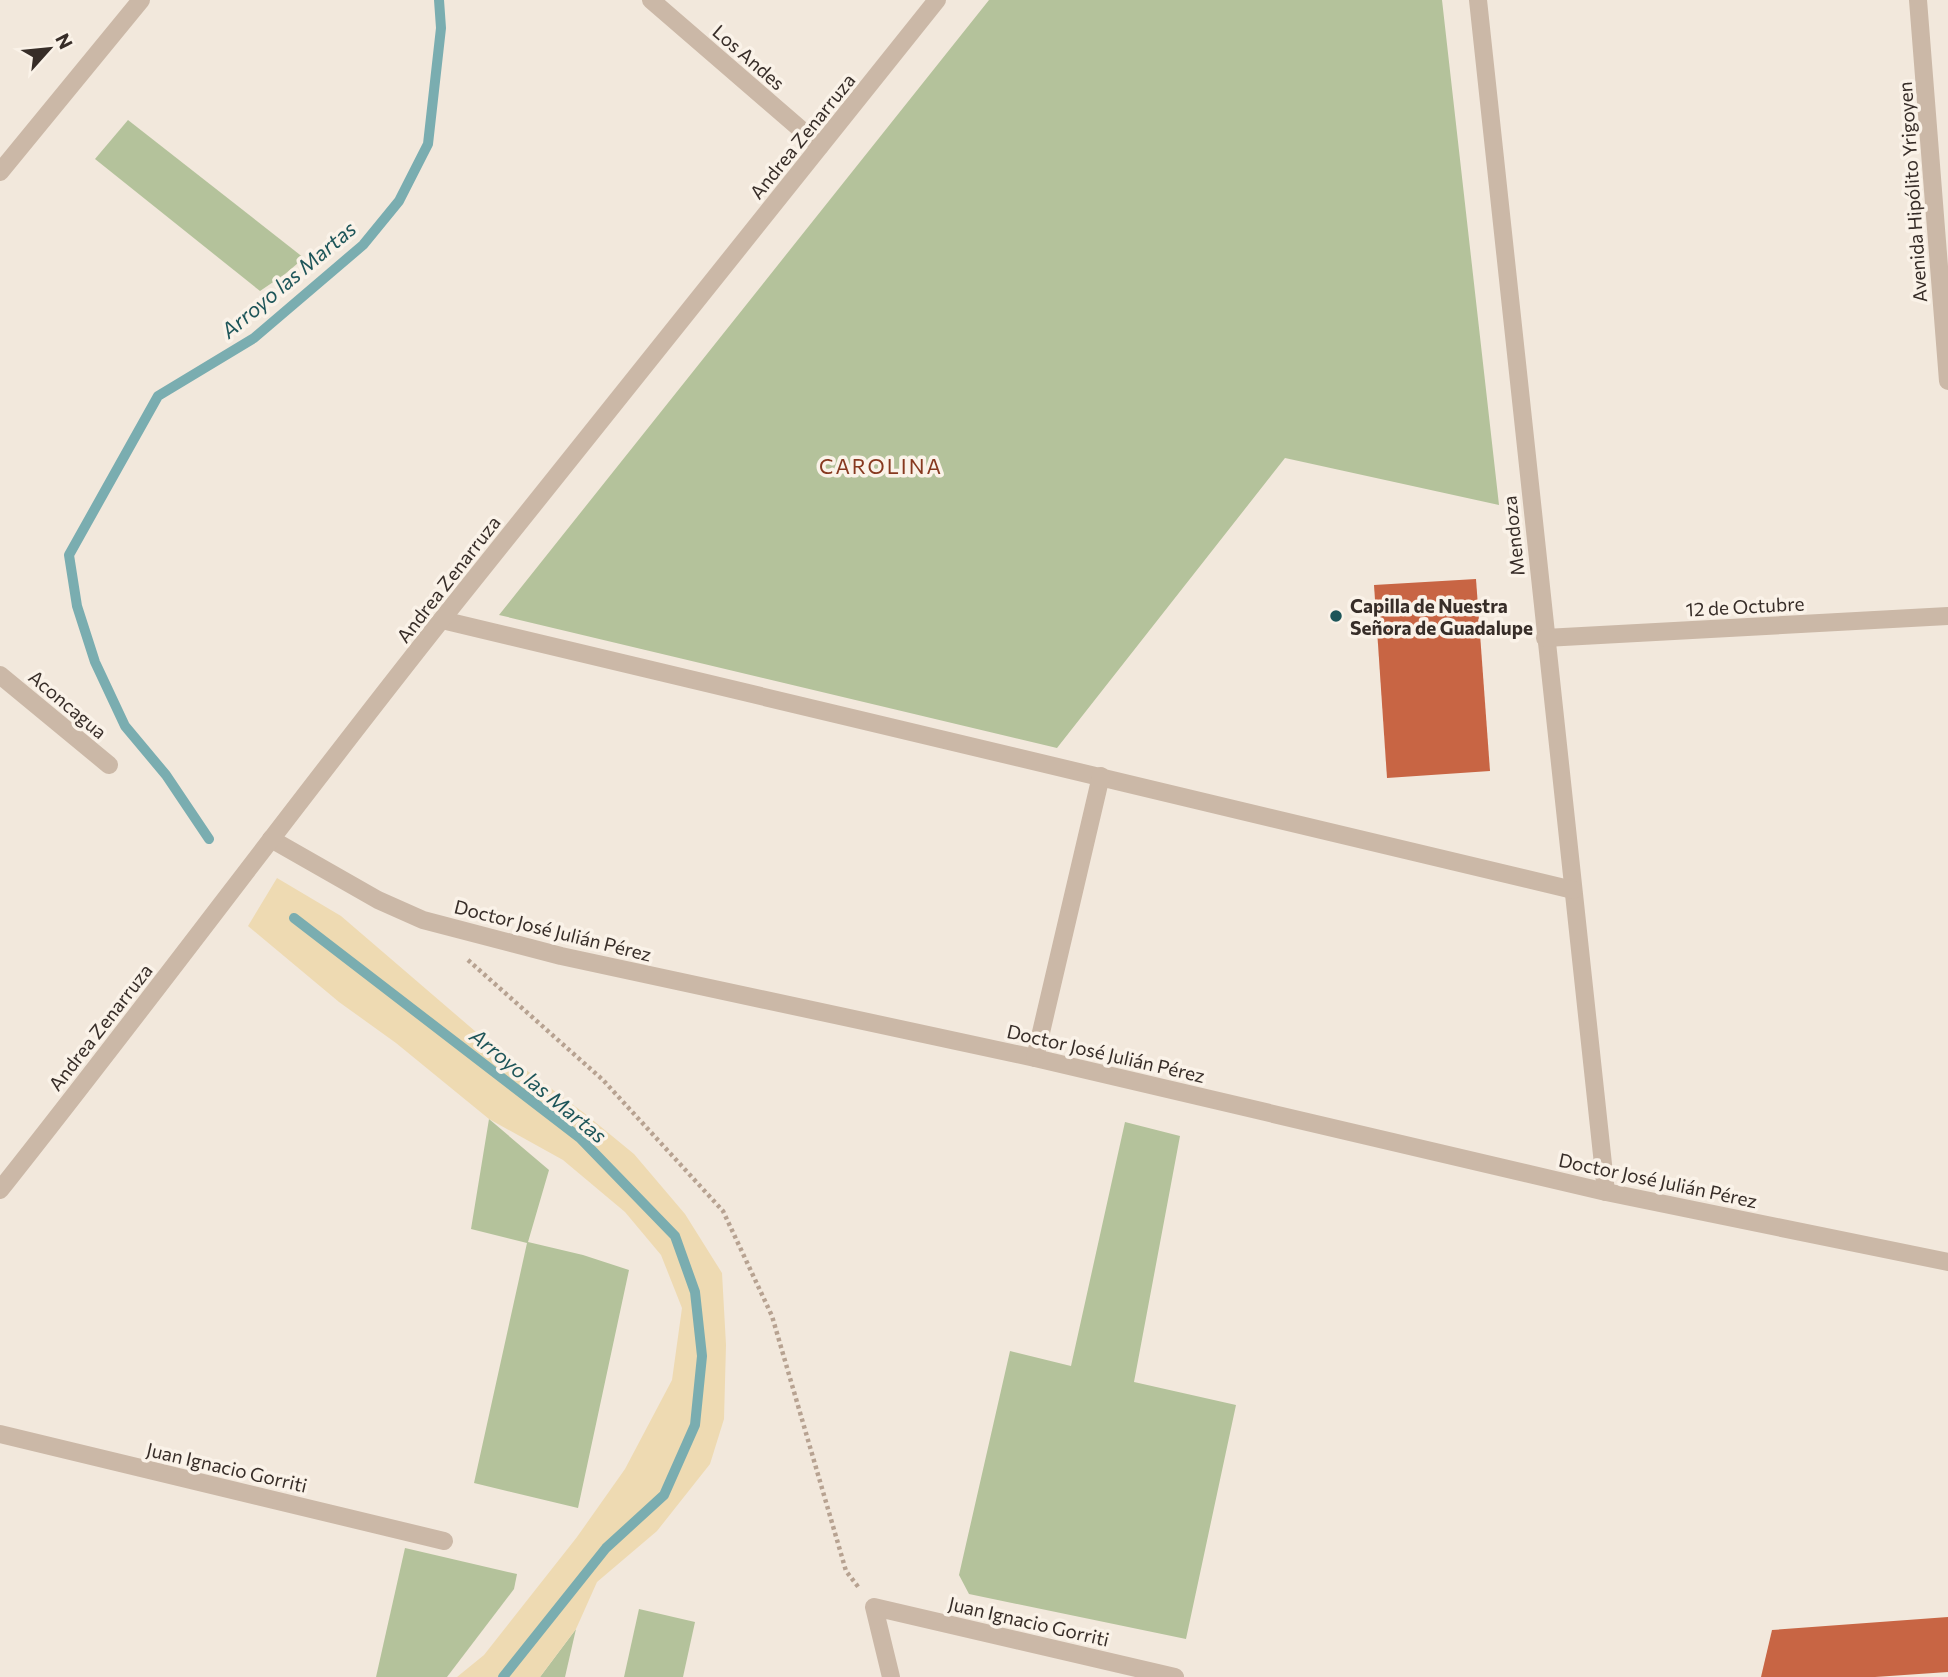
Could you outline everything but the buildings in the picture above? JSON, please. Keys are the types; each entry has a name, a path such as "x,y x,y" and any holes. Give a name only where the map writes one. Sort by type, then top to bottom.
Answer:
{"street":[{"path":"0,172 141,0"},
{"name":"Los Andes","path":"651,0 820,146"},
{"name":"Andrea Zenarruza","path":"0,1190 130,1026 212,915 442,620 937,0"},
{"name":"Mendoza","path":"1478,0 1606,1192"},
{"name":"Avenida Hipólito Yrigoyen","path":"1918,0 1948,381"},
{"name":"12 de Octubre","path":"1545,638 1948,616"},
{"path":"442,620 1573,890"},
{"name":"Aconcagua","path":"0,675 109,765"},
{"path":"1035,1058 1101,776"},
{"name":"Doctor José Julián Pérez","path":"271,839 378,900 423,920 561,956 1035,1058 1606,1192 1948,1262"},
{"name":"Juan Ignacio Gorriti","path":"0,1434 444,1541"},
{"path":"874,1607 891,1677"},
{"name":"Juan Ignacio Gorriti","path":"874,1607 1175,1677"}],"path":[{"path":"463,956 603,1080 723,1211 772,1316 846,1572 874,1607"}],"green space":[{"path":"989,0 1442,0 1499,505 1285,458 1057,748 499,615"},
{"path":"128,120 304,258 260,291 95,159"},
{"path":"489,1119 549,1170 528,1242 583,1255 629,1270 578,1508 474,1483 527,1243 471,1229"},
{"path":"1125,1122 1180,1136 1134,1382 1236,1405 1186,1639 969,1594 959,1575 1010,1351 1071,1366"},
{"path":"405,1548 517,1574 514,1589 447,1677 376,1677"},
{"path":"639,1609 695,1622 683,1677 624,1677"},
{"path":"576,1629 565,1677 540,1677"}],"sand":[{"path":"277,878 341,916 483,1038 634,1154 685,1214 722,1273 726,1345 724,1419 710,1464 657,1531 597,1582 576,1629 540,1677 457,1677 484,1655 577,1537 625,1469 672,1380 682,1308 661,1255 625,1212 563,1160 489,1119 396,1043 339,1002 248,926"}],"waterway":[{"name":"Arroyo las Martas","path":"209,839 166,775 125,726 95,662 77,606 69,555 158,396 254,338 363,245 399,201 428,144 441,28 439,0"},
{"name":"Arroyo las Martas","path":"294,918 580,1138 675,1236 695,1292 702,1356 695,1425 664,1495 606,1548 503,1677"}],"place":[{"name":"Capilla de Nuestra Señora de Guadalupe","path":"1336,616"}],"district":[{"name":"CAROLINA","path":"881,465"}]}
